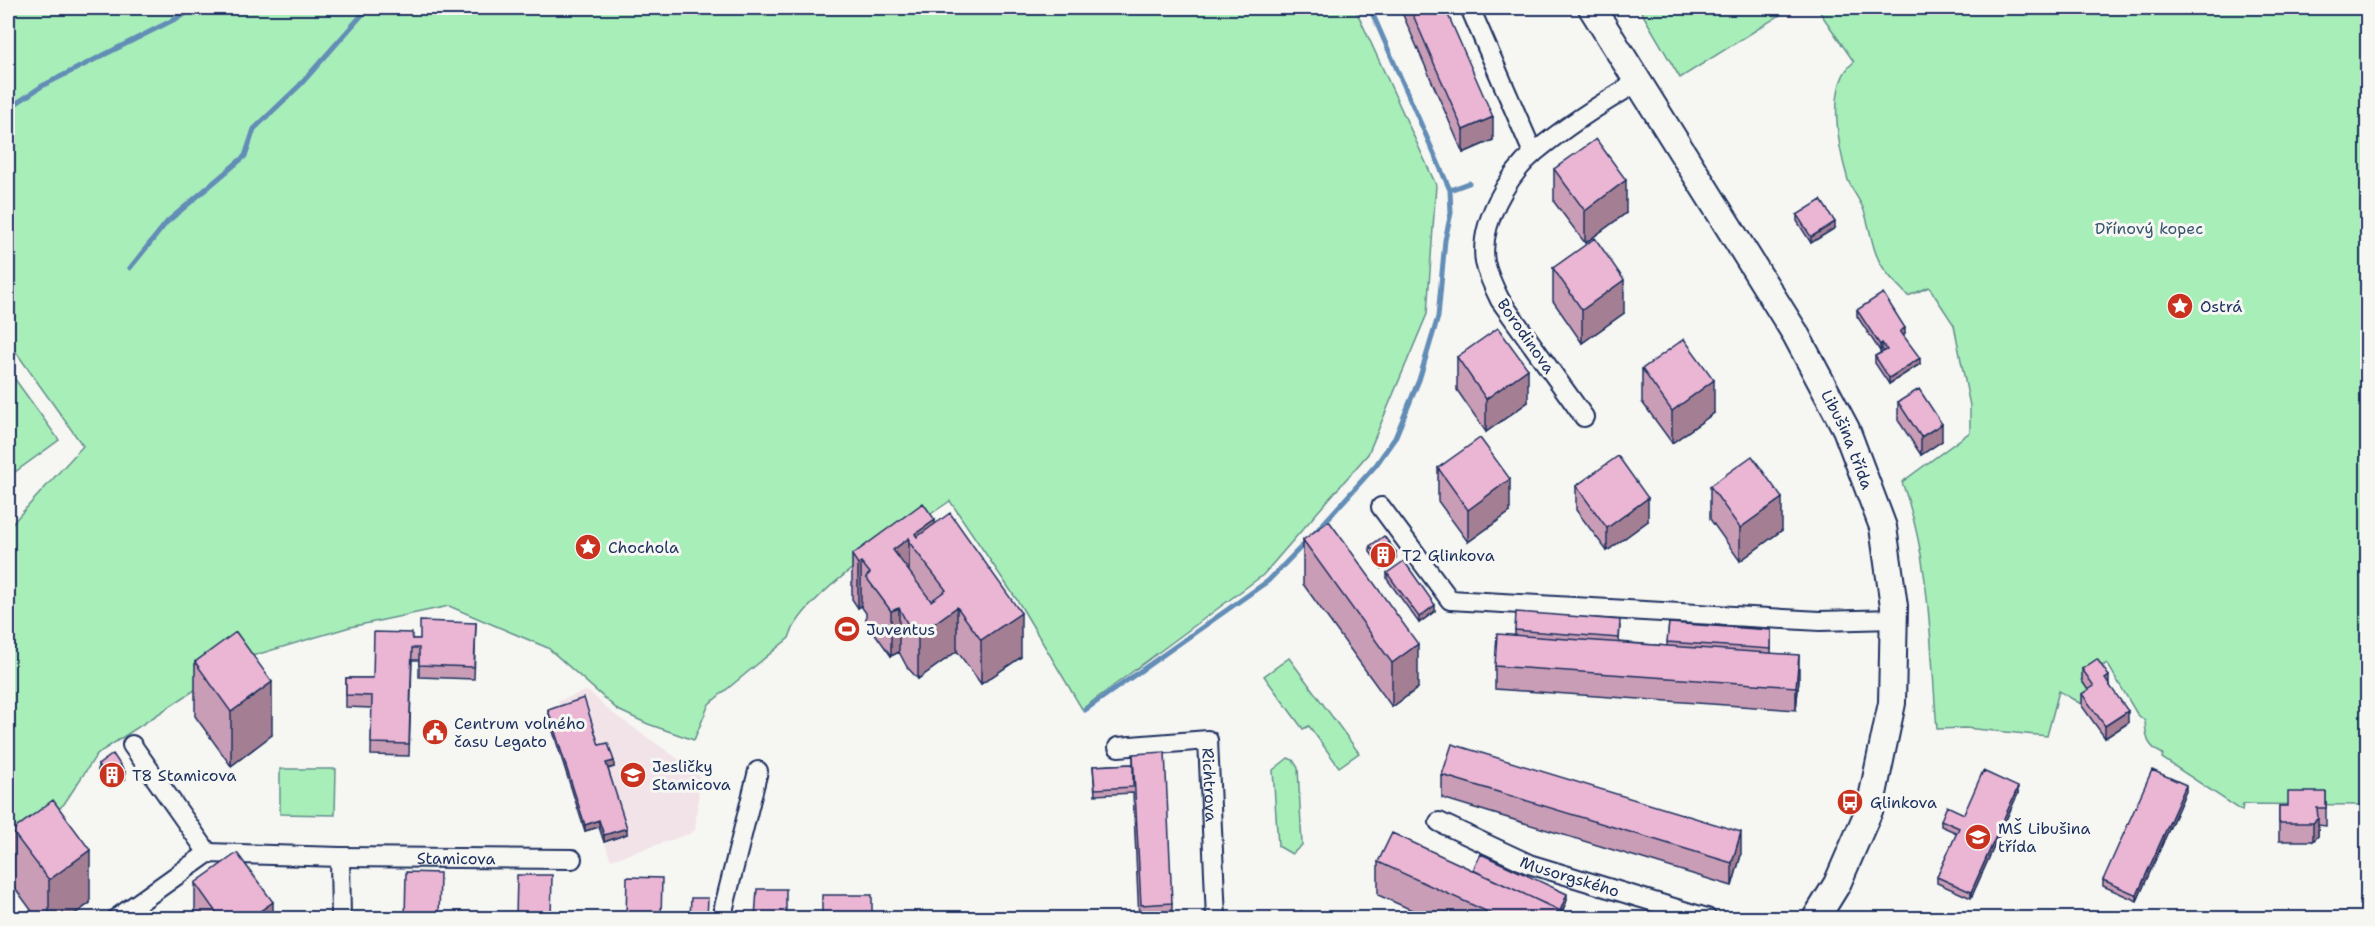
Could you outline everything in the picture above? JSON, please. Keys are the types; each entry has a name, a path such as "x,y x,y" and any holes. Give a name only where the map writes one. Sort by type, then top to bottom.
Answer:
{"street":[{"path":"1470,8 1533,153"},
{"name":"Libušina třída","path":"1592,8 1795,333 1846,429 1883,526 1894,606 1892,704 1870,808 1837,884 1816,918"},
{"name":"Borodinova","path":"1584,417 1500,300 1490,280 1485,259 1486,231 1497,203 1512,178 1533,153 1604,102 1638,82"},
{"path":"1381,507 1450,600 1820,621 1894,619"},
{"name":"Richtrova","path":"1118,747 1208,740 1216,918"},
{"path":"117,918 208,853 132,745"},
{"path":"724,918 724,907 758,771"},
{"name":"Musorgského","path":"1439,822 1529,864 1707,918"},
{"name":"Stamicova","path":"208,853 340,857 572,859"},
{"path":"340,857 341,918"}],"shaded area":[{"name":"Jesličky Stamicova","path":"586,691 611,712 697,772 700,778 695,830 611,860 599,827 585,831 548,716 562,712 558,701"}],"green space":[{"path":"8,8 1355,8 1436,185 1427,314 1368,454 1263,575 1082,709 1019,603 950,501 835,582 798,620 789,638 709,704 694,740 648,724 618,710 548,648 449,606 350,627 242,659 97,754 64,804 8,855 8,528 83,446 8,341"},
{"path":"1639,8 1791,8 1680,78"},
{"name":"Dřínový kopec","path":"1817,8 2367,8 2367,805 2243,804 2242,811 2162,758 2163,754 2148,741 2145,721 2137,714 2107,663 2081,680 2092,695 2081,704 2059,691 2047,736 1965,728 1937,729 1924,573 1912,512 1902,482 1970,432 1970,406 1954,325 1929,287 1908,296 1886,272 1876,255 1866,216 1848,180 1838,135 1837,101 1840,86 1845,72 1854,62"},
{"path":"8,372 59,440 8,477"},
{"path":"1289,658 1359,753 1339,767 1309,726 1303,729 1264,676"},
{"path":"1288,758 1293,760 1298,768 1302,845 1292,854 1278,846 1273,770"},
{"path":"280,769 336,769 335,815 280,814"}],"building":[{"path":"1410,8 1445,8 1493,117 1463,130"},
{"path":"1596,139 1626,180 1585,211 1554,169"},
{"path":"1821,200 1835,222 1811,237 1797,215"},
{"path":"1595,238 1624,280 1582,310 1553,268"},
{"path":"1883,293 1905,328 1900,331 1920,358 1889,378 1875,356 1887,350 1882,343 1880,345 1857,310"},
{"path":"1498,328 1528,369 1486,399 1457,357"},
{"path":"1684,339 1714,380 1672,411 1642,369"},
{"path":"1919,389 1942,424 1921,437 1898,402"},
{"path":"1480,438 1510,479 1468,510 1438,468"},
{"path":"1618,456 1648,498 1607,528 1576,486"},
{"path":"1752,456 1782,498 1740,528 1710,486"},
{"path":"923,503 935,520 915,534 917,537 950,513 1021,613 981,640 957,607 918,635 907,623 899,608 891,611 866,577 870,573 861,562 858,564 852,555","holes":["909,538 909,542 946,590 931,601 893,550"]},
{"path":"1329,521 1418,644 1392,663 1303,540"},
{"path":"1384,536 1396,552 1382,562 1370,546"},
{"path":"1404,561 1435,605 1419,617 1387,573"},
{"path":"1516,612 1620,620 1619,638 1515,630"},
{"path":"420,621 476,623 474,667 419,665 419,648 412,648 409,744 371,743 372,696 346,695 346,678 373,678 374,632 412,633 412,639 420,639"},
{"path":"1669,623 1771,630 1771,649 1667,642"},
{"path":"236,632 272,682 231,712 195,662"},
{"path":"1497,634 1799,655 1796,687 1495,666"},
{"path":"2097,659 2109,676 2105,679 2128,711 2105,726 2082,694 2094,686 2082,669"},
{"path":"584,698 599,745 608,743 614,761 606,763 627,828 604,835 599,820 585,825 548,710"},
{"path":"1452,744 1741,832 1732,863 1442,775"},
{"path":"1165,752 1172,903 1141,905 1133,754"},
{"name":"T8 Stamicova","path":"113,754 125,772 110,781 98,765"},
{"path":"1133,764 1133,787 1095,789 1093,766"},
{"path":"2152,770 2186,785 2137,895 2103,880"},
{"name":"MŠ Libušina třída","path":"1983,771 2018,787 1971,892 1937,877 1959,828 1941,820 1947,806 1964,814"},
{"path":"2288,792 2326,792 2326,808 2317,808 2318,818 2313,823 2279,823 2279,806 2288,806"},
{"path":"53,800 90,850 49,880 12,831"},
{"path":"1392,833 1576,918 1501,918 1378,862"},
{"path":"237,853 273,902 250,918 220,918 195,883"},
{"path":"1481,854 1567,894 1560,911 1473,870"},
{"path":"406,872 440,873 439,918 405,918"},
{"path":"517,875 552,875 551,918 516,918"},
{"path":"627,877 662,878 661,918 626,918"},
{"path":"757,889 786,889 786,918 755,918"},
{"path":"822,895 872,895 872,918 822,918"},
{"path":"691,898 708,898 707,918 690,918"},
{"path":"1301,911 1312,918 1295,918"}],"waterway":[{"path":"8,109 42,86 197,8"},
{"path":"130,268 167,222 245,156 254,129 300,85 368,8"},
{"path":"1370,8 1450,190"},
{"path":"1314,534 1376,465 1395,438 1419,380 1438,317 1445,240 1451,213 1450,190 1469,183"},
{"path":"1085,710 1268,581 1308,540"}],"place":[{"name":"Ostrá","path":"2180,306"},
{"name":"Chochola","path":"588,547"},
{"name":"T2 Glinkova","path":"1383,555"},
{"name":"Juventus","path":"847,629"},
{"name":"Centrum volného času Legato","path":"435,732"},
{"name":"T8 Stamicova","path":"112,775"},
{"name":"Jesličky Stamicova","path":"633,775"},
{"name":"Glinkova","path":"1850,802"},
{"name":"MŠ Libušina třída","path":"1978,837"}]}
